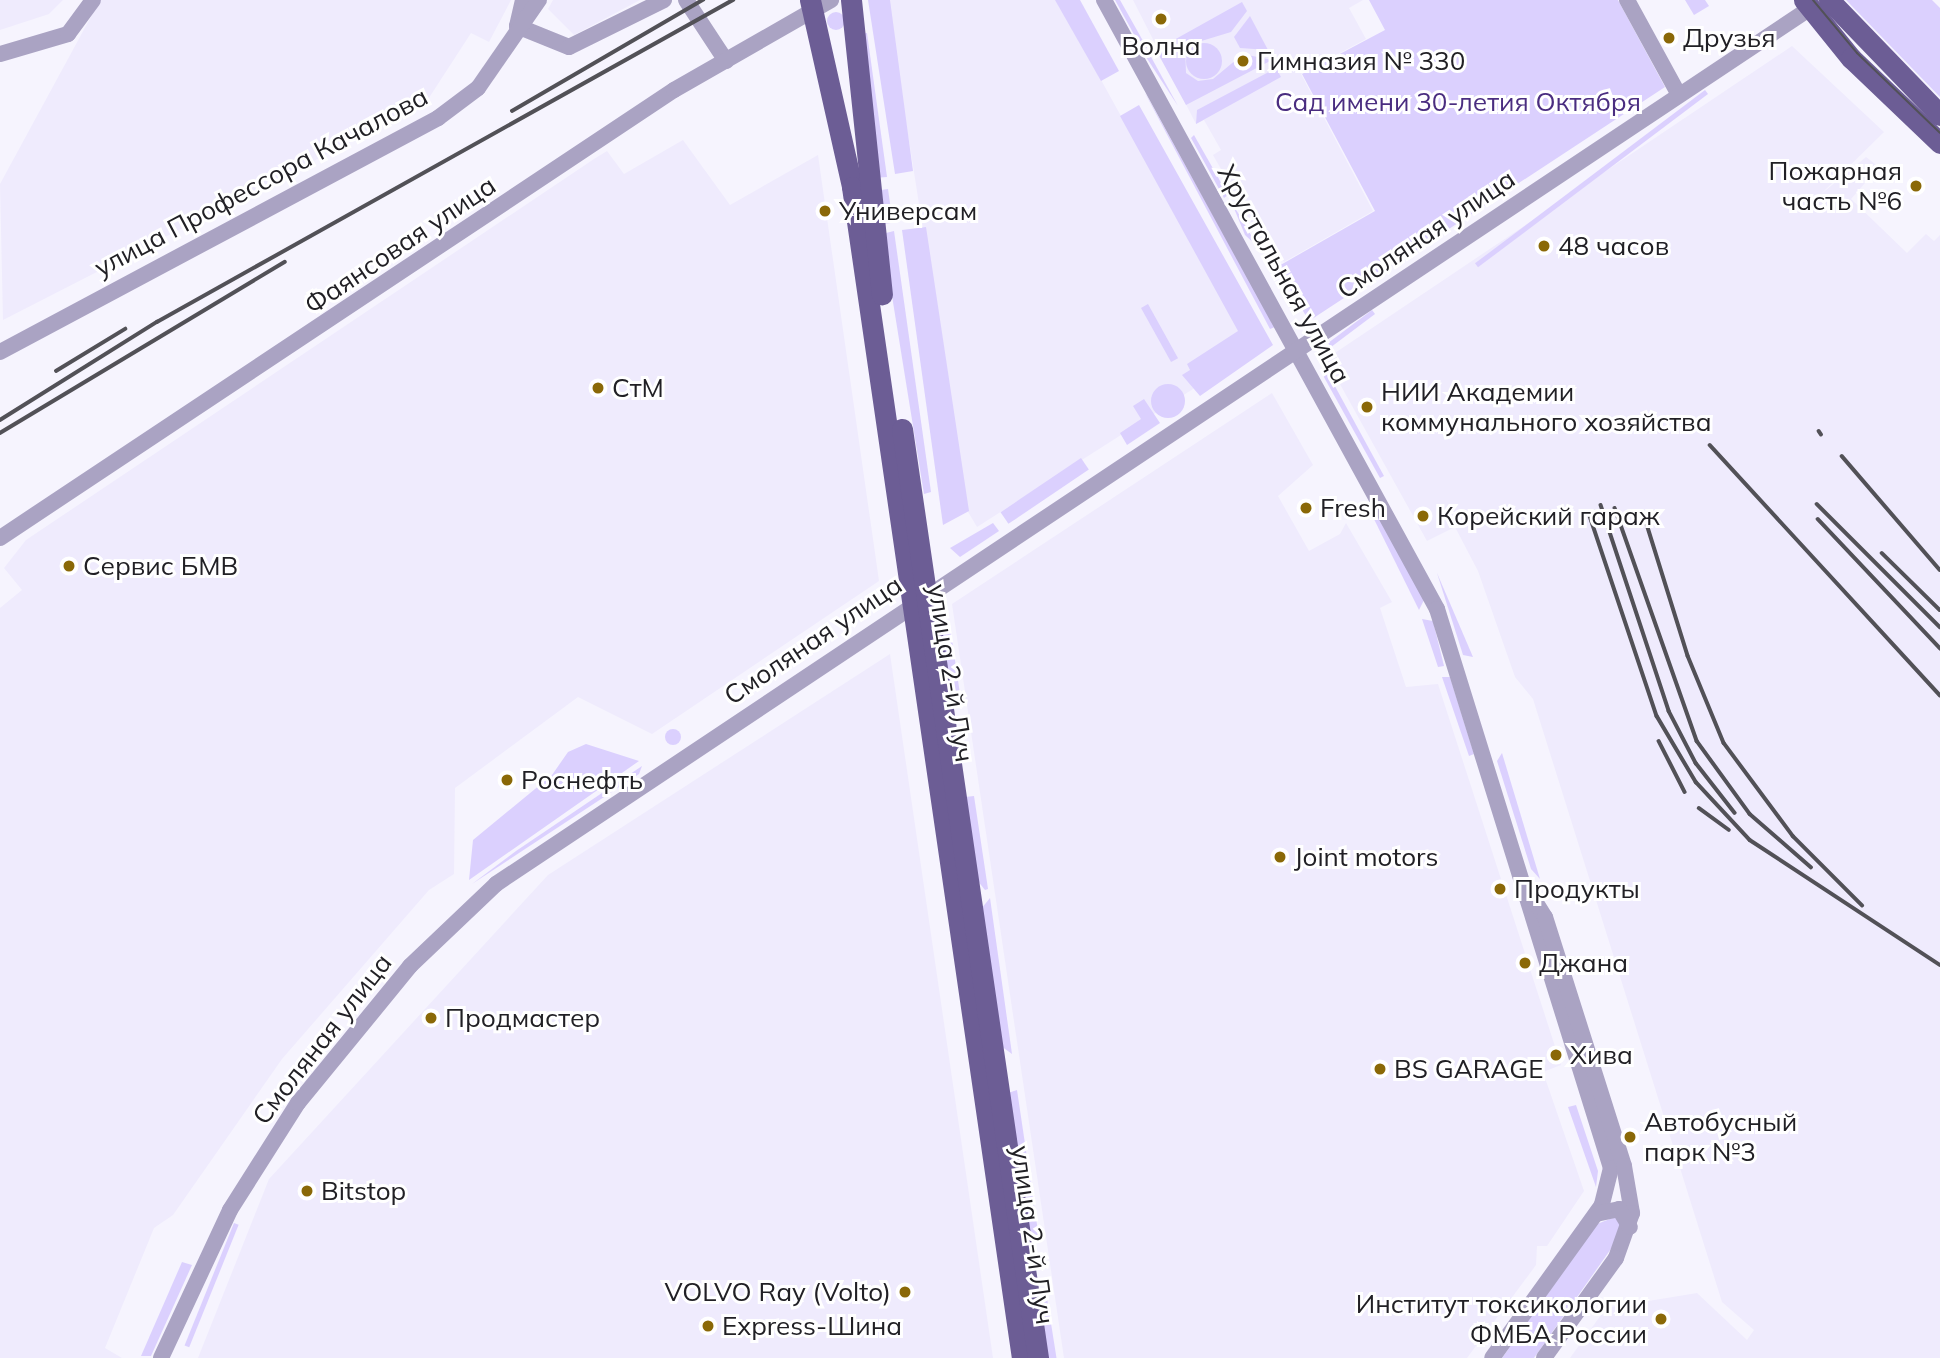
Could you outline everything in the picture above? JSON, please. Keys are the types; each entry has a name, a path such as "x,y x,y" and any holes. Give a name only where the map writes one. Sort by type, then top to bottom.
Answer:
{"main road":[{"name":"улица 2-й Луч","path":"851,0 867,185 1022,1358"},
{"path":"1816,2 1940,115"},
{"path":"1816,2 1940,143"},
{"name":"улица 2-й Луч","path":"812,7 852,187 920,598 1038,1358"}],"street":[{"path":"0,54 57,41 77,26 93,0"},
{"name":"улица Профессора Качалова","path":"517,26 523,0"},
{"name":"улица Профессора Качалова","path":"0,352 438,118 478,88 517,26 539,0"},
{"path":"517,26 569,47 664,0"},
{"path":"686,0 726,61"},
{"name":"Фаянсовая улица","path":"0,538 726,61 812,7 831,0"},
{"name":"Хрустальная улица","path":"1104,0 1437,609 1528,890 1545,918 1617,1167 1630,1227"},
{"path":"1626,0 1679,95"},
{"name":"Смоляная улица","path":"161,1358 261,1158 351,1032 449,925 537,853 1816,2"},
{"path":"1492,1358 1595,1214 1617,1167"},
{"path":"1544,1358 1630,1227 1619,1209 1595,1214"}],"shaded area":[{"path":"0,0 63,0 49,14 0,30"},
{"path":"100,0 511,0 489,42 471,33 425,104 3,320 0,184"},
{"path":"553,0 640,0 574,35 548,9"},
{"path":"887,0 1057,0 1251,352 977,527 967,510"},
{"path":"1133,0 1363,0 1349,8 1366,39 1301,74 1373,211 1284,262 1265,230 1258,234 1213,155 1221,150 1204,120 1196,124"},
{"path":"1792,46 1884,132 1820,195 1866,157 1879,167 1851,199 1907,253 1926,234 1934,241 1940,235 1940,1358 1570,1358 1606,1308 1697,1293 1747,1340 1754,1330 1722,1302 1533,699 1515,677 1478,571 1455,527 1427,541 1326,359"},
{"path":"683,140 730,205 818,155 879,581 652,734 578,697 455,788 454,874 429,890 282,1059 173,1215 154,1228 105,1348 122,1358 0,1358 0,608 22,590 4,568 26,540 594,159 607,151 624,174"},
{"path":"1272,393 1313,465 1278,496 1309,551 1340,534 1346,523 1392,602 1380,608 1406,687 1438,684 1561,1065 1543,1072 1584,1191 1547,1246 1537,1246 1536,1265 1467,1358 1064,1358 952,604"},
{"path":"890,654 993,1358 198,1358 269,1179 548,875"}],"green space":[{"path":"868,0 890,0 913,171 895,174"},
{"path":"1055,0 1080,0 1119,71 1101,81"},
{"path":"1115,0 1120,0 1147,48 1142,49"},
{"name":"Сад имени 30-летия Октября","path":"1369,0 1618,0 1665,87 1309,321 1277,267 1375,211 1302,74 1385,30"},
{"path":"1685,0 1705,0 1709,6 1694,15"},
{"path":"1846,0 1932,0 1940,8 1940,97"},
{"path":"1242,2 1247,11 1231,32 1185,46 1186,73 1198,81 1213,79 1243,54 1272,60 1186,105 1156,50"},
{"path":"836,12 842,15 845,21 842,27 836,30 830,27 827,21 830,15"},
{"path":"1250,16 1268,50 1240,48 1234,37"},
{"path":"867,33 887,177 874,178 861,34"},
{"path":"1204,43 1216,49 1222,61 1216,73 1204,79 1192,73 1186,61 1192,49"},
{"path":"1150,55 1178,106 1146,57"},
{"path":"1276,68 1281,77 1196,124 1197,110"},
{"path":"1705,90 1708,94 1478,267 1475,263"},
{"path":"1145,93 1147,96 1275,327 1270,329"},
{"path":"1139,105 1273,345 1200,396 1182,375 1190,370 1187,364 1238,331 1120,116"},
{"path":"1194,135 1228,195 1224,198 1191,138"},
{"path":"888,189 893,223 881,224 876,191"},
{"path":"1231,201 1258,247 1245,235"},
{"path":"926,227 969,511 943,525 902,230"},
{"path":"894,231 931,492 924,494 882,234"},
{"path":"1148,304 1178,358 1171,362 1141,308"},
{"path":"1372,310 1375,314 1331,347 1328,343"},
{"path":"1325,368 1384,476 1380,478 1320,370"},
{"path":"1168,384 1180,389 1185,401 1180,413 1168,418 1156,413 1151,401 1156,389"},
{"path":"1144,399 1160,423 1127,445 1120,433 1141,419 1133,406"},
{"path":"1081,458 1089,470 1008,524 1001,512"},
{"path":"1373,506 1424,600 1419,610 1369,509"},
{"path":"993,523 999,531 960,557 950,548"},
{"path":"1437,573 1473,657 1463,655"},
{"path":"1422,619 1433,621 1444,666 1438,667"},
{"path":"940,625 951,633 960,694 948,685"},
{"path":"1442,677 1450,677 1474,754 1469,756"},
{"path":"673,729 679,731 679,743 673,745 667,743 665,737 667,731"},
{"path":"586,744 639,761 469,880 473,840 552,775 568,752"},
{"path":"1502,753 1540,879 1531,869 1497,761"},
{"path":"642,766 639,774 472,884 516,851"},
{"path":"974,796 988,889 985,890 977,880 965,797"},
{"path":"990,898 1012,1054 1001,1046 981,909"},
{"path":"1017,1090 1039,1238 1034,1239 1028,1239 1008,1093"},
{"path":"1576,1105 1598,1171 1596,1187 1568,1107"},
{"path":"1615,1217 1621,1222 1613,1246 1534,1358 1502,1358 1597,1224"},
{"path":"234,1223 239,1225 189,1347 185,1345"},
{"path":"182,1262 192,1265 151,1356 141,1356"},
{"path":"1047,1298 1057,1358 1046,1358 1037,1300"}],"tram line":[{"path":"1813,0 1857,53 1940,133"}],"railway":[{"path":"512,111 703,0"},
{"path":"0,420 157,322 733,0"},
{"path":"0,433 285,262"},
{"path":"56,371 125,329"},
{"path":"1710,445 1940,695"},
{"path":"1842,456 1940,570"},
{"path":"1817,504 1940,627"},
{"path":"1601,505 1669,711 1696,763 1735,813"},
{"path":"1615,508 1697,741 1750,814 1811,867"},
{"path":"1590,516 1657,716 1696,782 1750,840 1940,965"},
{"path":"1818,519 1940,648"},
{"path":"1646,521 1688,656 1724,743 1793,836 1862,905"},
{"path":"1882,553 1940,610"},
{"path":"1659,741 1685,792"},
{"path":"1699,808 1729,830"}],"place":[{"name":"Волна","path":"1161,19"},
{"name":"Друзья","path":"1669,38"},
{"name":"Гимназия № 330","path":"1243,61"},
{"name":"Пожарная часть №6","path":"1916,186"},
{"name":"Универсам","path":"825,211"},
{"name":"48 часов","path":"1544,246"},
{"name":"СтМ","path":"598,388"},
{"name":"НИИ Академии коммунального хозяйства","path":"1367,407"},
{"name":"Fresh","path":"1306,508"},
{"name":"Корейский гараж","path":"1423,516"},
{"name":"Сервис БМВ","path":"69,566"},
{"name":"Роснефть","path":"507,780"},
{"name":"Joint motors","path":"1280,857"},
{"name":"Продукты","path":"1500,889"},
{"name":"Джана","path":"1525,963"},
{"name":"Продмастер","path":"431,1018"},
{"name":"Хива","path":"1556,1055"},
{"name":"BS GARAGE","path":"1380,1069"},
{"name":"Автобусный парк №3","path":"1630,1137"},
{"name":"Bitstop","path":"307,1191"},
{"name":"VOLVO Ray (Volto)","path":"905,1292"},
{"name":"Институт токсикологии ФМБА России","path":"1661,1319"},
{"name":"Express-Шина","path":"708,1326"}]}
